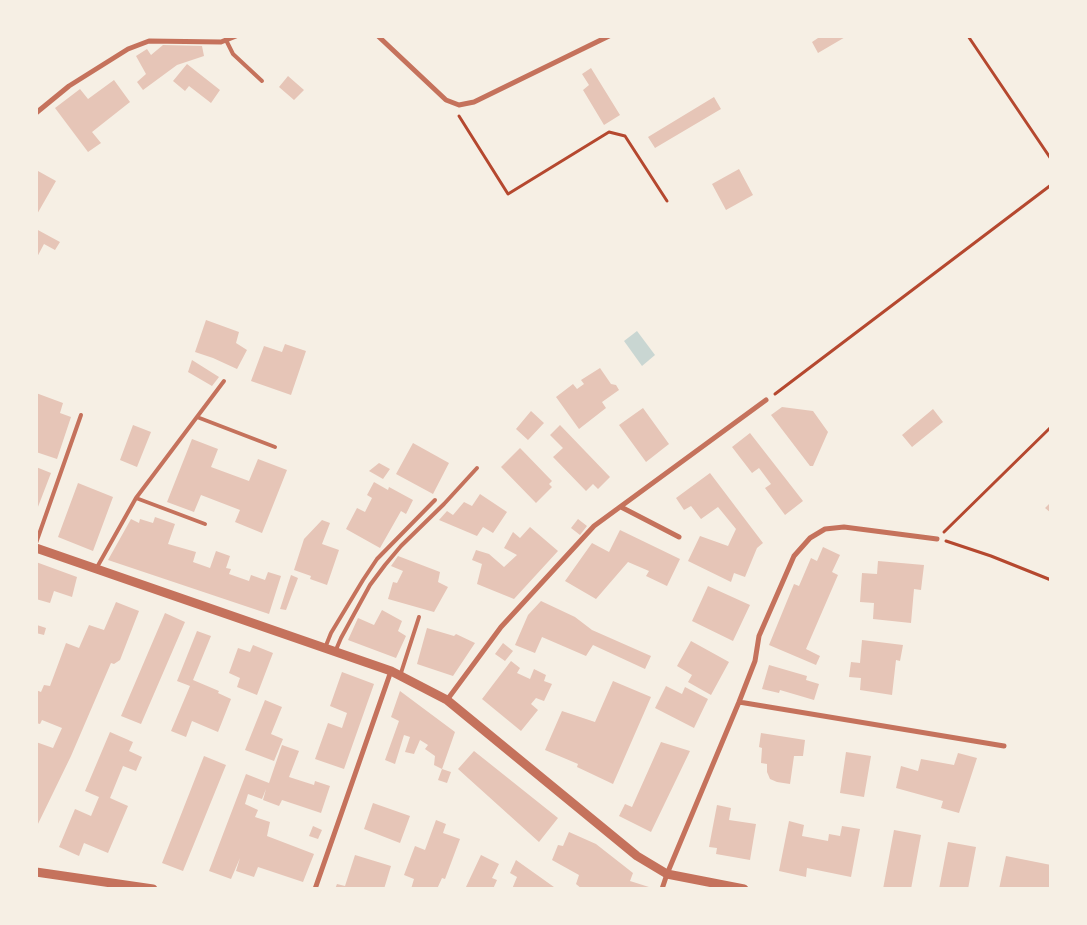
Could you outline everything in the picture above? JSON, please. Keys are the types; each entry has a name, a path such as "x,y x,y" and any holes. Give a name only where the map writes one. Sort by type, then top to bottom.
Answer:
{"street":[{"path":"36,113 68,86 128,49 150,41 221,42 236,36"},
{"path":"378,36 446,100 459,106 474,102 609,36"},
{"path":"446,700 501,627 594,526 766,400"},
{"path":"621,507 679,537"},
{"path":"662,889 755,661 759,636 794,556 810,538 825,529 844,527 937,538"},
{"path":"36,548 391,671 446,700 637,856 667,874 744,889"},
{"path":"315,889 391,671"},
{"path":"739,702 1004,746"},
{"path":"36,872 153,889"}],"lane":[{"path":"226,40 234,54 262,81"},
{"path":"96,569 136,498 224,381"},
{"path":"36,544 81,415"},
{"path":"197,417 275,447"},
{"path":"335,652 370,585 385,565 477,468"},
{"path":"136,498 206,524"},
{"path":"325,648 331,633 362,580 378,559 435,500"},
{"path":"400,676 419,616"}],"path":[{"path":"968,36 1051,159"},
{"path":"459,106 459,117 508,194 609,132 625,136 667,201"},
{"path":"766,400 1051,185"},
{"path":"1051,427 937,538 1051,580"}],"shaded area":[{"path":"637,331 655,355 642,366 624,341"}],"building":[{"path":"821,36 847,36 818,53 812,42"},
{"path":"163,45 202,46 204,56 177,65 143,90 137,82 146,74 136,56 147,49 151,55"},
{"path":"187,64 220,90 211,103 189,86 185,91 173,81"},
{"path":"591,68 620,115 604,125 583,90 589,85 582,74"},
{"path":"288,76 304,90 294,100 279,87"},
{"path":"114,80 130,102 92,132 101,143 88,152 55,108 80,89 88,99"},
{"path":"714,97 721,109 655,148 648,137"},
{"path":"739,169 753,195 726,210 712,184"},
{"path":"38,171 56,181 36,216 36,175"},
{"path":"36,229 60,242 55,250 44,244 36,259"},
{"path":"206,320 239,332 236,343 247,350 237,369 195,352"},
{"path":"285,344 306,351 291,395 251,381 264,346 282,352"},
{"path":"192,360 219,377 212,386 188,372"},
{"path":"600,368 611,384 616,385 619,390 602,402 606,408 579,429 556,397 573,384 577,389 584,384 581,380"},
{"path":"36,393 63,403 60,413 71,417 57,459 36,452"},
{"path":"782,407 813,411 828,432 813,466 810,466 771,415"},
{"path":"643,408 669,444 646,462 619,425"},
{"path":"933,409 943,422 912,447 902,435"},
{"path":"531,411 544,423 528,440 516,429"},
{"path":"133,425 151,432 137,467 120,460"},
{"path":"560,425 610,477 598,489 593,484 586,491 553,457 563,448 550,435"},
{"path":"750,433 803,501 785,515 765,488 771,484 759,468 752,473 732,447"},
{"path":"192,439 218,449 211,467 249,481 258,459 287,470 262,533 235,522 240,510 201,495 194,512 167,502"},
{"path":"413,443 449,463 433,494 396,474"},
{"path":"520,448 552,481 549,484 552,487 536,503 501,467"},
{"path":"379,463 390,469 383,479 369,471"},
{"path":"36,467 51,473 36,512"},
{"path":"710,473 763,543 757,548 745,577 734,573 731,582 688,561 700,536 728,546 736,529 718,507 701,519 691,506 684,510 676,498"},
{"path":"374,482 388,490 389,487 413,500 406,514 401,511 380,548 346,529 357,508 365,512 372,498 367,495"},
{"path":"78,483 113,497 93,551 58,537"},
{"path":"480,494 507,512 493,533 483,527 477,536 439,520 447,511 453,515 464,502 472,506"},
{"path":"1051,502 1051,513 1045,508"},
{"path":"155,517 175,524 168,544 196,552 193,562 210,568 216,551 230,556 226,568 231,569 229,574 249,581 251,575 265,580 268,572 281,576 269,614 108,560 131,519 139,523 140,519 153,523"},
{"path":"578,519 587,526 580,535 571,528"},
{"path":"322,520 330,523 322,544 339,550 327,585 310,579 311,576 294,570 304,539"},
{"path":"530,527 558,551 514,599 477,584 482,564 472,560 476,550 489,554 504,567 517,555 504,548 513,532 520,538"},
{"path":"620,530 680,559 667,586 646,576 649,571 628,562 596,599 565,581 592,543 609,552"},
{"path":"823,547 840,555 832,572 838,575 806,649 820,656 816,665 769,645 794,584 799,586 811,558 817,561"},
{"path":"398,556 440,572 438,582 448,587 434,612 388,599 393,582 397,583 403,571 391,566"},
{"path":"878,561 924,565 921,590 914,589 911,623 873,619 874,603 860,602 862,573 877,574"},
{"path":"36,562 77,577 72,597 54,591 50,603 36,599"},
{"path":"291,575 298,578 286,610 280,609"},
{"path":"708,586 750,605 733,641 692,621"},
{"path":"541,601 575,617 592,630 651,656 645,669 593,645 586,656 542,637 535,653 515,645 528,615"},
{"path":"116,602 139,611 120,660 114,664 111,663 71,756 36,828 36,787 38,783 36,782 36,742 53,748 62,728 42,720 40,724 36,723 36,690 41,692 44,685 50,686 66,643 79,648 89,625 104,630"},
{"path":"382,610 402,621 398,631 406,636 396,658 348,640 358,618 374,625"},
{"path":"165,613 185,622 141,724 121,716"},
{"path":"37,625 46,628 44,635 36,633"},
{"path":"427,628 454,636 456,634 475,643 453,676 417,664"},
{"path":"197,631 211,636 193,680 219,691 218,693 231,699 218,732 192,721 186,737 171,731 190,686 177,681"},
{"path":"862,640 903,645 900,661 896,660 892,695 860,690 861,678 849,677 851,662 860,663"},
{"path":"691,641 729,662 711,695 688,682 692,675 677,666"},
{"path":"503,643 513,651 505,661 495,654"},
{"path":"253,645 273,653 257,695 237,687 240,678 229,673 238,648 250,652"},
{"path":"511,661 520,668 517,673 530,679 534,669 546,675 544,681 552,684 544,701 536,698 531,704 538,710 521,731 482,699"},
{"path":"769,665 807,676 806,680 819,684 814,700 780,690 779,693 762,689"},
{"path":"342,672 374,684 344,769 315,759 328,723 342,728 347,713 330,706"},
{"path":"613,681 651,697 613,784 577,767 578,764 545,750 562,711 595,722"},
{"path":"666,686 682,694 685,687 708,699 694,728 655,708"},
{"path":"400,691 455,732 442,769 434,765 435,756 425,749 428,745 420,740 414,754 405,752 410,737 404,735 395,764 385,760 399,721 391,717"},
{"path":"265,700 282,707 271,734 283,739 274,761 245,750"},
{"path":"110,732 133,742 129,751 142,757 136,771 123,766 110,798 128,806 108,853 84,843 79,856 59,847 75,809 91,816 99,797 85,791"},
{"path":"761,733 805,740 803,756 794,756 790,784 770,779 767,772 767,764 761,763 762,748 759,747"},
{"path":"661,742 690,751 651,832 619,816 625,804 632,807"},
{"path":"282,745 299,751 289,777 314,785 315,781 330,786 321,813 282,800 279,806 263,800 266,789 262,799 248,794 245,804 258,810 255,817 270,822 267,836 314,854 303,882 258,867 254,877 236,871 240,858 231,879 209,871 246,774 269,783"},
{"path":"474,751 558,818 539,842 458,769"},
{"path":"846,752 871,756 864,797 840,793"},
{"path":"958,753 977,758 959,813 941,808 943,801 896,788 901,766 918,771 921,759 954,765"},
{"path":"204,756 226,765 183,871 162,863"},
{"path":"442,769 451,772 447,783 438,780"},
{"path":"373,803 410,816 400,843 364,829"},
{"path":"717,805 731,808 729,820 756,824 750,860 716,854 717,848 709,847"},
{"path":"436,820 446,824 443,833 460,839 445,879 442,878 437,889 411,889 414,879 404,875 415,846 425,850"},
{"path":"789,821 804,825 802,836 828,841 829,834 840,836 842,826 860,829 851,877 807,868 806,877 779,871"},
{"path":"313,826 322,830 318,839 309,836"},
{"path":"894,830 921,835 911,889 883,889"},
{"path":"569,832 596,844 633,873 630,881 649,887 649,889 582,889 576,884 579,875 552,860 558,845 563,846"},
{"path":"948,842 976,847 968,889 939,889"},
{"path":"355,855 391,866 384,889 361,887 361,889 335,889 337,884 345,886"},
{"path":"481,855 499,864 492,878 497,880 493,889 465,889"},
{"path":"1006,856 1051,865 1051,889 999,889"},
{"path":"516,860 554,887 553,889 512,889 517,877 510,873"}]}
